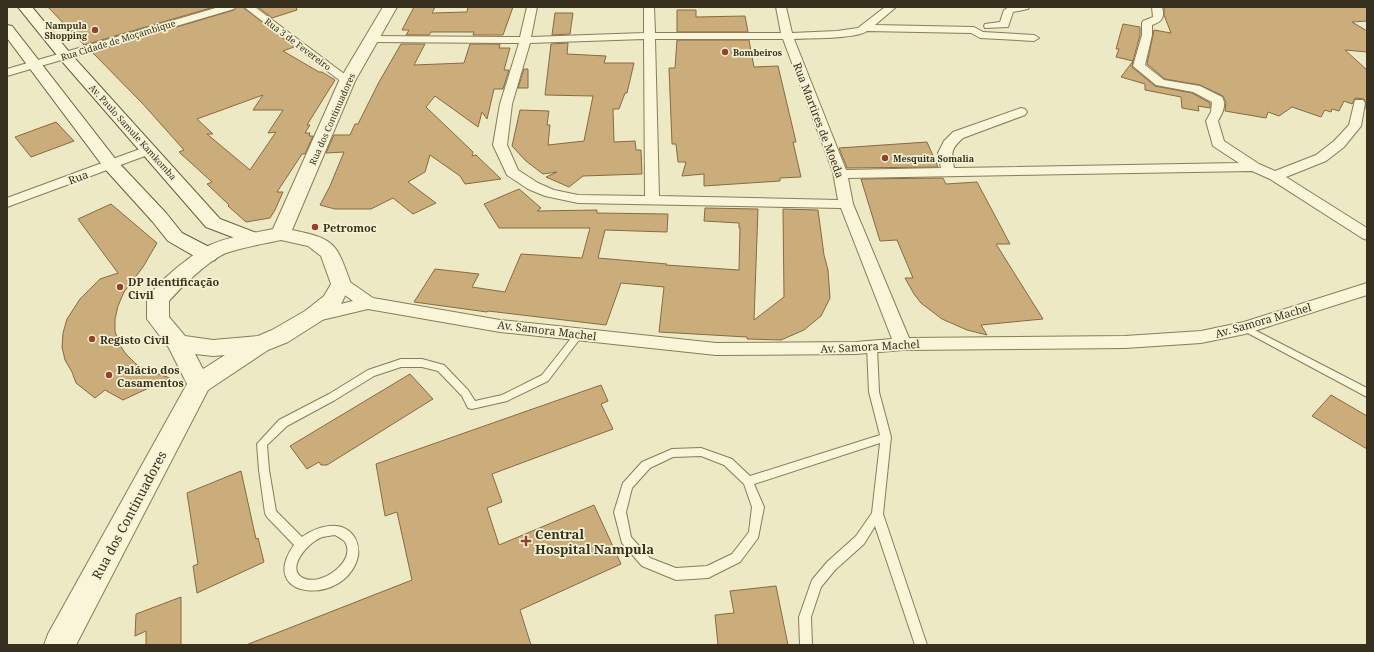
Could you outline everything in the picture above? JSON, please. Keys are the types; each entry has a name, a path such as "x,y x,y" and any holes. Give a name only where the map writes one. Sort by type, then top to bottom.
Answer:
{"main road":[{"name":"Av. Paulo Samule Kamkomba","path":"25,7 65,56 213,223 254,239"},
{"name":"Rua dos Continuadores","path":"281,234 347,81 390,7"},
{"path":"7,29 111,165 159,217 175,237 208,255"},
{"path":"281,234 314,241 330,253 341,284 332,301 313,316 280,336 260,344 199,384 178,342 158,319 158,299 174,282 208,255 219,249 254,239 281,234"},
{"path":"178,342 213,348 260,344"},
{"name":"Rua dos Continuadores","path":"59,645 199,384"}],"street":[{"name":"Rua Cidade de Moçambique","path":"7,73 230,7"},
{"name":"Rua 3 de Fevereiro","path":"249,7 347,81"},
{"path":"532,7 525,40 506,104 500,145 512,172 533,186 550,193 578,199 846,204"},
{"path":"649,7 652,201"},
{"name":"Rua Martires de Moeda","path":"781,7 787,36 841,174 846,204 903,344"},
{"path":"372,39 525,40 649,36 787,36 837,34 861,31 891,7"},
{"path":"989,26 1004,25 1009,10 1024,7"},
{"path":"1157,7 1160,14 1155,22 1147,23 1147,35 1139,66 1160,83 1196,89 1218,100 1217,112 1212,121 1218,143 1254,167 1275,176 1367,235"},
{"path":"864,28 974,30 980,34 1034,38"},
{"path":"1275,176 1321,158 1339,144 1355,126 1359,103"},
{"path":"948,171 945,153 949,144 958,135 1021,112"},
{"name":"Rua","path":"7,203 148,150"},
{"path":"841,174 1254,167"},
{"path":"341,284 368,303"},
{"name":"Av. Samora Machel","path":"368,303 500,326 716,350 856,348 903,344 1125,342 1201,337 1246,328 1367,289"},
{"path":"313,316 368,303"}],"lane":[{"path":"1246,328 1367,393"},
{"path":"301,544 271,513 264,470 262,444 283,423 332,397 371,373 401,363 422,363 441,368 465,393 472,405 504,398 546,378 578,334"},
{"path":"872,347 874,392 886,437 878,514 921,645"},
{"path":"748,481 886,437"},
{"path":"701,452 728,462 748,481 758,507 754,534 736,558 708,572 676,574 646,562 626,539 620,512 628,486 646,465 672,453 701,452"},
{"path":"806,645 805,617 816,584 831,566 860,540 878,514"},
{"path":"336,530 345,534 352,540 354,550 351,561 344,572 333,580 320,586 308,586 298,583 292,575 290,565 294,554 301,544 312,536 324,531 336,530"}],"building":[{"path":"48,7 214,7 84,45"},
{"path":"236,7 243,7 294,47 283,51 335,80 307,125 310,125 305,133 310,133 309,136 313,136 305,154 302,154 277,192 283,192 270,218 246,222 207,184 212,182 179,152 184,150 143,104 92,52 234,10","holes":["263,95 253,110 283,110 268,133 276,132 250,170 207,134 213,134 197,119"]},
{"path":"258,7 296,7 297,10 272,18"},
{"path":"414,7 435,7 432,13 467,12 468,7 513,7 503,35 473,35 474,32 431,32 429,35 406,35 409,30 402,30"},
{"path":"1164,7 1367,7 1367,21 1352,22 1367,31 1367,52 1345,50 1367,70 1367,109 1364,99 1355,98 1352,104 1344,101 1339,111 1332,109 1331,112 1325,110 1321,117 1292,107 1279,116 1268,112 1266,118 1225,111 1226,103 1223,96 1200,85 1165,79 1147,64 1154,30 1171,33 1164,15"},
{"path":"677,10 696,10 696,17 745,16 748,32 677,32"},
{"path":"555,13 573,13 570,34 552,35"},
{"path":"1123,24 1140,27 1140,35 1133,61 1116,57 1119,49 1116,49"},
{"path":"677,40 749,40 754,67 778,66 796,142 793,142 801,177 780,178 780,181 704,186 704,174 682,176 686,162 678,162 676,144 672,144 669,68 675,68"},
{"path":"568,43 567,54 606,56 604,63 634,63 627,93 625,93 619,109 613,109 614,142 635,141 636,150 641,150 642,174 583,176 569,187 546,177 557,172 543,174 526,161 512,146 520,110 549,111 547,125 550,125 548,145 584,141 593,96 545,95 551,44"},
{"path":"401,44 425,44 414,65 464,63 470,44 500,44 499,48 510,48 504,70 509,70 503,89 494,89 487,119 482,112 478,127 435,96 426,107 473,152 472,156 476,155 501,179 465,184 460,176 430,155 425,172 408,182 436,203 413,214 393,198 371,209 335,209 320,205 330,186 344,152 326,153 334,135 350,135 355,124 358,124 379,82"},
{"path":"1133,61 1132,67 1155,86 1192,93 1210,103 1210,108 1198,106 1199,111 1182,108 1181,97 1145,90 1145,84 1121,77"},
{"path":"524,69 528,69 528,88 518,88"},
{"path":"56,122 74,141 31,157 15,137"},
{"name":"Mesquita Somalia","path":"927,142 938,167 847,168 839,148"},
{"path":"943,178 946,184 977,182 1010,244 996,244 1043,319 981,325 987,335 967,330 942,319 921,303 914,294 905,278 913,278 897,240 880,241 861,179"},
{"path":"519,189 541,208 537,211 597,210 597,213 668,214 667,232 605,230 598,258 667,264 666,265 739,270 739,223 704,221 705,208 758,209 754,320 784,297 783,209 818,210 824,255 828,270 830,298 821,316 804,330 781,340 747,339 747,337 659,332 664,287 621,283 606,325 487,312 414,302 435,269 479,274 472,287 505,292 521,254 582,258 590,228 499,228 484,204"},
{"path":"111,204 157,243 143,267 124,292 118,306 115,319 115,331 119,344 136,364 170,378 123,400 105,390 95,398 76,383 65,360 62,347 63,333 67,319 80,299 100,279 118,273 78,219"},
{"path":"410,374 433,399 327,465 321,465 319,462 307,469 290,446"},
{"path":"601,385 608,401 601,404 613,429 492,474 502,502 487,508 499,545 594,505 621,564 520,610 531,645 246,645 412,580 397,512 385,516 376,464"},
{"path":"1331,395 1367,416 1367,449 1312,416"},
{"path":"241,471 256,539 258,538 264,562 197,593 193,566 198,564 187,493"},
{"path":"776,586 788,645 718,645 715,615 734,613 730,591"},
{"path":"181,597 181,645 146,645 146,631 135,636 136,614"}],"place":[{"name":"Nampula Shopping","path":"95,30"},
{"name":"Bombeiros","path":"725,52"},
{"name":"Mesquita Somalia","path":"885,158"},
{"name":"Petromoc","path":"315,227"},
{"name":"DP Identificação Civil","path":"120,287"},
{"name":"Registo Civil","path":"92,339"},
{"name":"Palácio dos Casamentos","path":"109,375"},
{"name":"Central Hospital Nampula","path":"526,541"}]}
